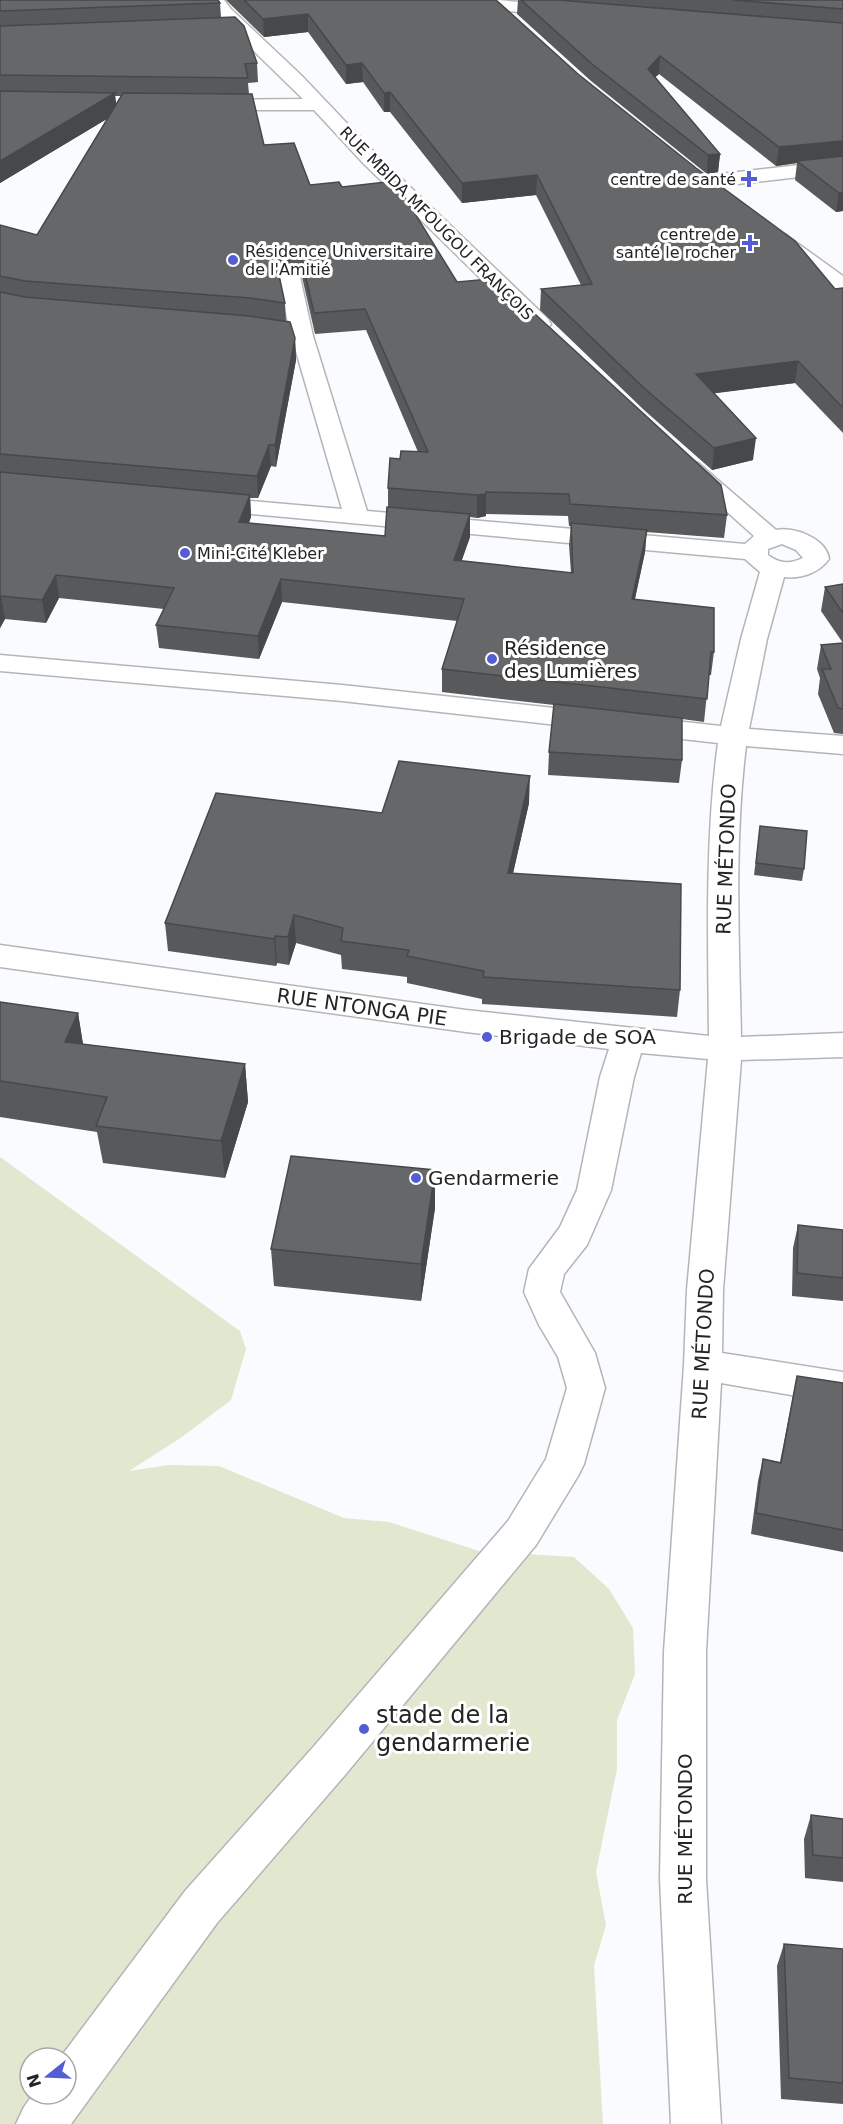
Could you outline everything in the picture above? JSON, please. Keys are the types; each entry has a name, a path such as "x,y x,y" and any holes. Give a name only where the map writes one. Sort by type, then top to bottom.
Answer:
{"street":[{"name":"RUE MBIDA MFOUGOU FRANÇOIS","path":"216,0 240,28 319,104 370,159 553,337"},
{"path":"442,0 576,12"},
{"path":"495,5 520,27"},
{"path":"216,29 240,28"},
{"path":"192,106 319,104"},
{"path":"702,182 843,166"},
{"path":"684,167 720,195"},
{"path":"765,229 843,286"},
{"path":"820,269 843,265"},
{"path":"289,277 302,336 357,517"},
{"path":"228,327 302,336"},
{"path":"178,502 766,553 794,538 812,548 815,554 813,561 798,570 766,553 677,456"},
{"name":"RUE MÉTONDO","path":"696,2124 683,1879 685,1653 703,1365 705,1290 725,1049 723,903 728,774 733,736 754,639 766,553"},
{"path":"815,554 843,553"},
{"path":"0,663 342,693 733,736 843,745"},
{"name":"RUE NTONGA PIE","path":"0,956 466,1021 628,1040 725,1049 843,1046"},
{"path":"78,2074 201,1907 330,1760 522,1533 564,1464 586,1388 576,1353 552,1315 542,1292 547,1269 574,1235 594,1190 617,1077 628,1040"},
{"path":"703,1365 843,1388"},
{"path":"41,2124 54,2106"}],"green space":[{"path":"0,1157 240,1331 246,1349 231,1400 182,1437 129,1471 168,1465 219,1466 344,1518 389,1522 479,1551 574,1557 609,1589 633,1628 635,1674 617,1720 617,1769 596,1872 606,1925 594,1966 603,2124 0,2124"}],"building":[{"path":"0,0 218,0 220,3 0,11"},
{"path":"244,0 496,0 578,74 696,168 795,241 835,289 843,288 843,408 798,361 696,374 756,438 714,448 645,389 541,289 592,284 537,175 462,183 390,92 384,93 362,63 346,65 308,14 263,19"},
{"path":"521,0 558,0 843,23 843,141 779,147 660,56 648,69 720,154 708,155 592,64"},
{"path":"733,0 843,0 843,9"},
{"path":"235,17 244,26 257,63 245,64 248,78 0,75 0,26"},
{"path":"0,91 115,93 0,161"},
{"path":"123,93 252,94 264,145 294,143 310,185 339,182 342,187 395,181 457,282 490,279 496,294 511,292 721,485 727,515 570,504 569,494 486,492 486,494 477,495 388,488 390,458 400,459 401,451 428,452 365,309 314,313 301,256 297,251 289,248 279,251 275,257 285,303 250,298 25,281 0,276 0,225 37,235"},
{"path":"843,156 843,193 839,193 797,161"},
{"path":"0,292 25,297 249,316 290,322 295,338 275,445 269,445 257,476 0,454"},
{"path":"0,472 250,495 239,522 385,536 387,507 470,514 454,560 573,573 571,523 647,530 632,599 714,608 714,652 711,652 707,699 442,669 464,599 281,579 258,636 156,625 174,588 56,575 42,600 1,596 0,599"},
{"path":"843,584 843,613 825,587"},
{"path":"843,643 843,709 838,708 822,669 831,669 821,645"},
{"path":"554,704 682,718 682,760 549,752"},
{"path":"399,761 530,776 508,873 681,884 680,990 483,977 484,971 407,956 409,950 341,941 343,928 294,915 288,937 275,936 274,939 165,923 216,793 382,813"},
{"path":"760,826 807,831 804,869 756,863"},
{"path":"0,1002 78,1013 65,1042 245,1064 221,1141 96,1126 107,1097 0,1081"},
{"path":"291,1156 435,1170 421,1264 271,1249"},
{"path":"798,1225 843,1230 843,1278 797,1273"},
{"path":"797,1376 843,1383 843,1530 756,1513 763,1459 781,1463"},
{"path":"811,1815 843,1819 843,1858 813,1855"},
{"path":"784,1944 843,1949 843,2083 789,2078"}],"place":[{"name":"centre de santé","path":"749,179"},
{"name":"centre de santé le rocher","path":"750,243"},
{"name":"Résidence Universitaire de l'Amitié","path":"233,260"},
{"name":"Mini-Cité Kleber","path":"185,553"},
{"name":"Résidence des Lumières","path":"492,659"},
{"name":"Brigade de SOA","path":"487,1037"},
{"name":"Gendarmerie","path":"416,1178"},
{"name":"stade de la gendarmerie","path":"364,1729"}]}
